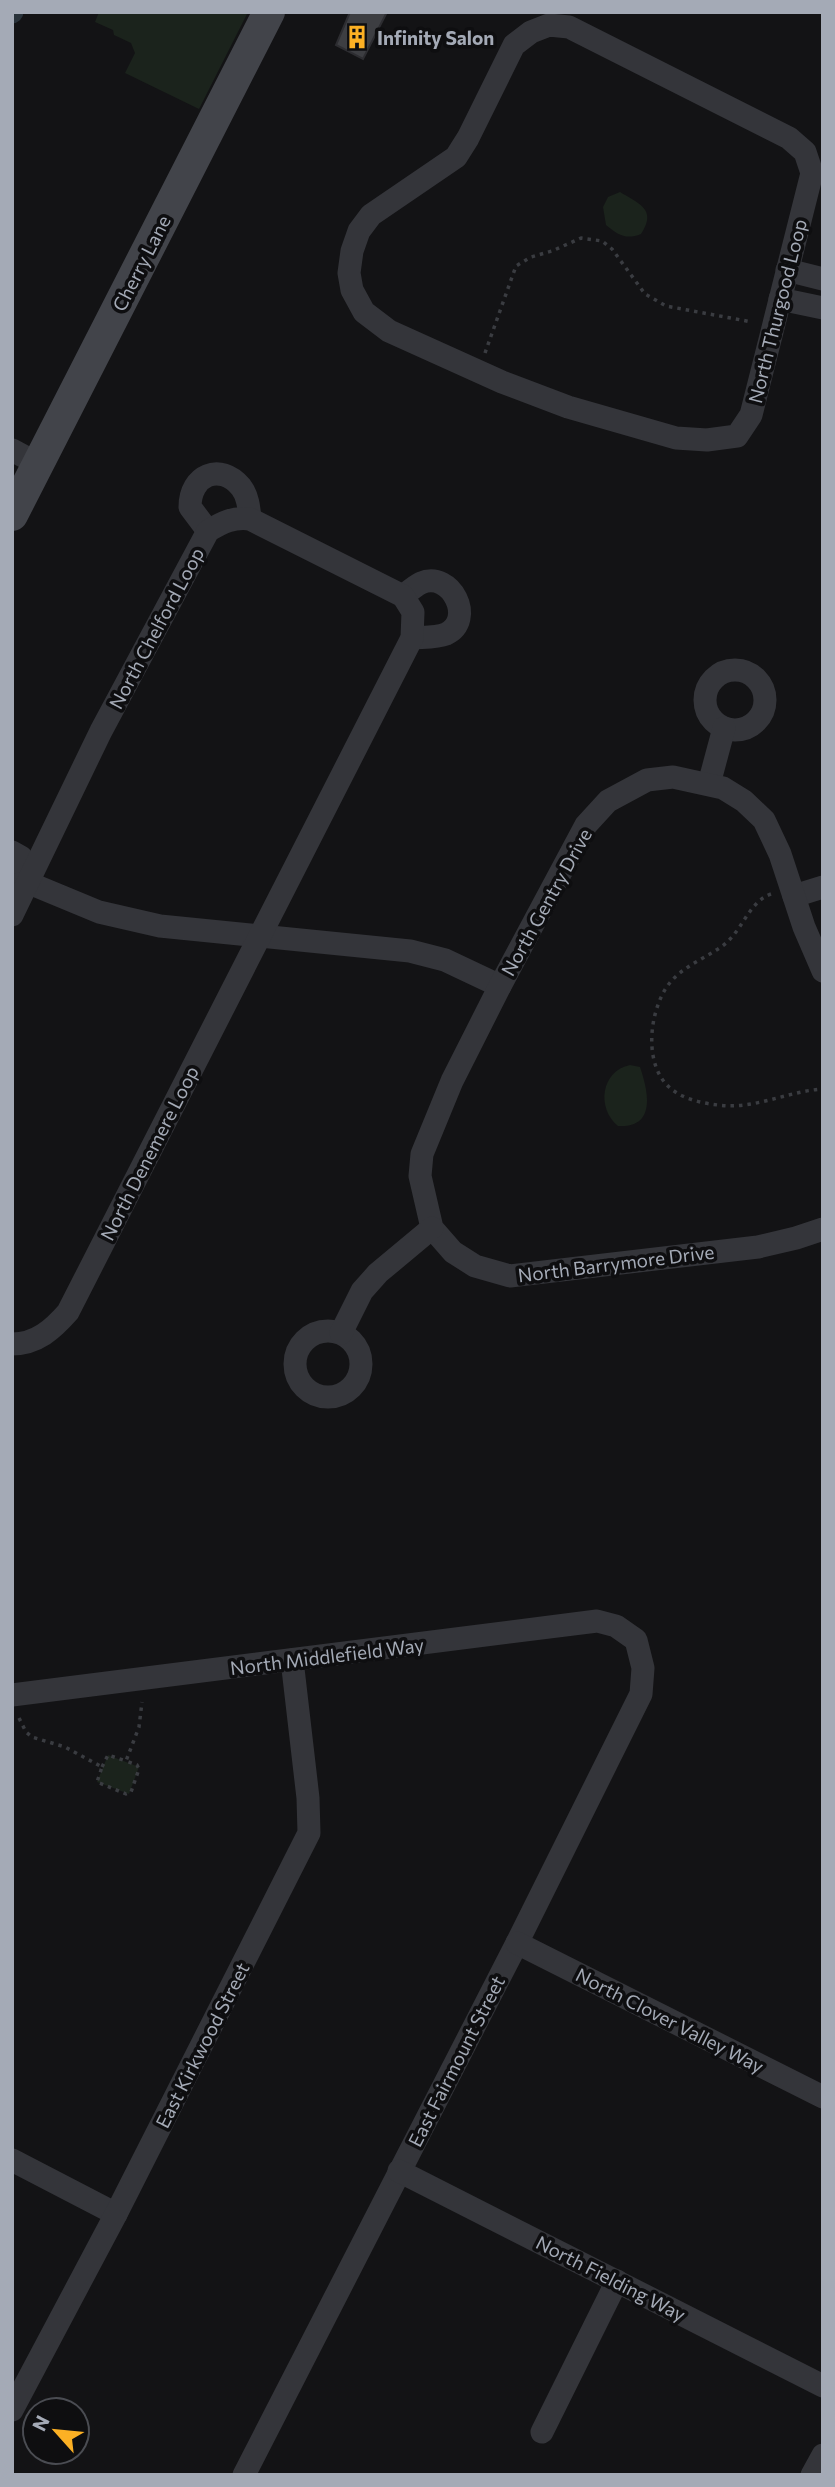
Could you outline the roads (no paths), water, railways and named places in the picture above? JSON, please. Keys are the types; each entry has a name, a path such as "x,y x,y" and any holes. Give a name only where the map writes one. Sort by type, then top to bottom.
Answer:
{"main road":[{"name":"Cherry Lane","path":"12,515 25,457 270,12"}],"street":[{"name":"North Thurgood Loop","path":"549,24 569,27 789,138 805,152 812,173 780,299 751,415 737,436 707,440 676,438 568,407 458,363 389,331 364,312 352,290 349,273 352,251 359,231 371,215 456,157 514,45 531,32 549,24"},
{"path":"787,270 823,279"},
{"path":"780,299 823,308"},
{"path":"208,531 190,507 191,491 207,475 225,475 242,488 247,498 250,519 403,596 413,612 412,638 260,934"},
{"name":"North Chelford Loop","path":"21,884 208,531 225,520 238,517 250,519"},
{"path":"403,596 422,582 435,581 457,596 459,609 454,627 438,636 412,638"},
{"path":"709,783 724,728"},
{"name":"North Gentry Drive","path":"21,884 99,912 160,926 410,950 445,960 500,986 586,825 608,801 647,780 673,777 723,788 744,801 764,820 780,854 782,895 813,924 823,971"},
{"path":"12,852 21,857 21,884 12,915"},
{"path":"782,895 823,887"},
{"name":"North Denemere Loop","path":"12,1344 22,1344 47,1334 68,1312 260,934"},
{"name":"North Barrymore Drive","path":"500,986 452,1081 422,1154 420,1176 432,1228 453,1252 475,1266 510,1276 758,1247 823,1229"},
{"path":"341,1333 362,1291 378,1273 432,1228"},
{"name":"North Middlefield Way","path":"12,1695 597,1621 616,1626 636,1640"},
{"name":"East Fairmount Street","path":"244,2475 517,1943 641,1694 643,1668 636,1640"},
{"name":"East Kirkwood Street","path":"12,2410 116,2214 309,1833 308,1798 292,1661"},
{"name":"North Clover Valley Way","path":"517,1943 823,2097"},
{"path":"12,2160 116,2214"},
{"name":"North Fielding Way","path":"399,2171 823,2386"},
{"path":"542,2432 617,2281"},
{"path":"813,2475 823,2455"}],"place":[{"name":"Infinity Salon","path":"357,37"}]}
